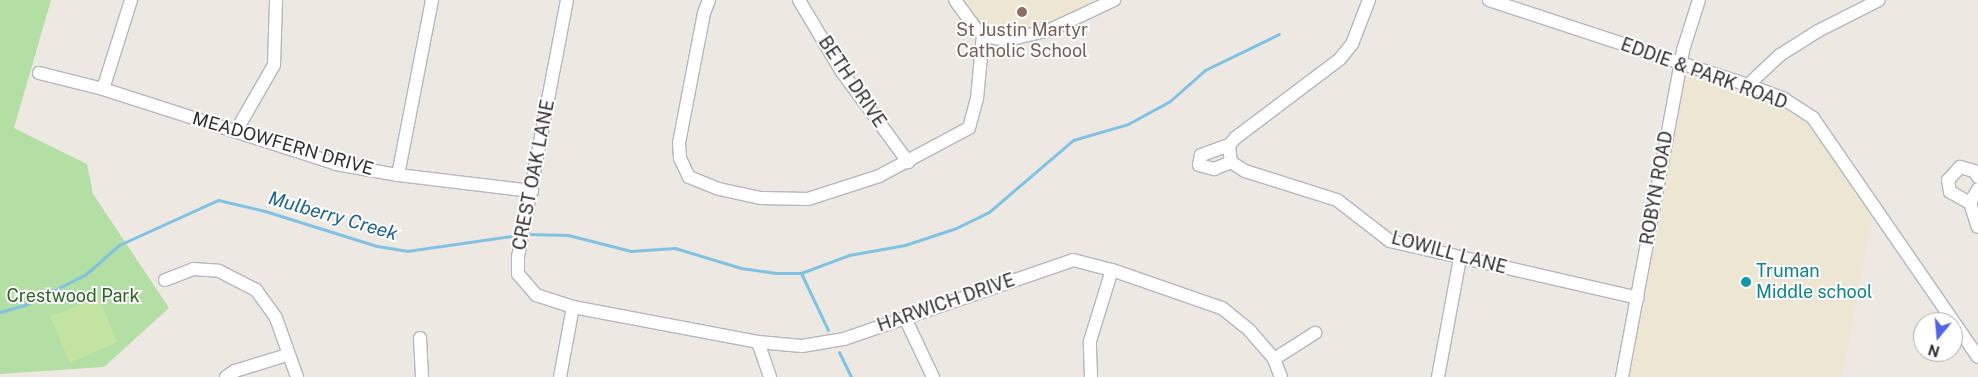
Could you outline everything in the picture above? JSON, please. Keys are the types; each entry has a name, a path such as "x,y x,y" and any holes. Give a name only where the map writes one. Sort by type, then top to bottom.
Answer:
{"street":[{"path":"103,89 131,0"},
{"path":"236,131 274,65 276,0"},
{"path":"398,175 432,0"},
{"name":"CREST OAK LANE","path":"567,0 521,241 518,274 524,285 536,295 573,307"},
{"path":"709,0 704,13 679,143 680,158 690,176 719,189 775,199 808,199 879,176 969,128 978,99 983,34"},
{"name":"BETH DRIVE","path":"799,0 842,72 908,162"},
{"path":"955,0 972,25 983,34 1007,40 1028,37 1114,0"},
{"path":"1230,145 1231,162 1214,169 1199,165 1201,155 1230,145 1340,59 1352,44 1369,0"},
{"name":"EDDIE & PARK ROAD","path":"1489,0 1748,85 1784,99 1813,118 1978,357"},
{"name":"ROBYN ROAD","path":"1622,377 1681,63 1699,0"},
{"path":"1748,85 1780,55 1818,31 1879,0"},
{"name":"MEADOWFERN DRIVE","path":"39,73 103,89 336,164 398,175 532,191"},
{"name":"LOWILL LANE","path":"1231,162 1245,171 1337,200 1390,241 1638,298"},
{"path":"1978,177 1966,167 1960,167 1948,180 1950,192 1970,203 1978,227"},
{"path":"1970,203 1978,189"},
{"path":"1438,377 1460,258"},
{"name":"HARWICH DRIVE","path":"573,307 758,342 802,346 820,344 905,318 1073,260 1112,270 1222,308 1250,331 1274,360 1281,377"},
{"path":"165,280 193,269 219,271 256,290 276,318 287,355 297,377"},
{"path":"1091,377 1090,341 1112,270"},
{"path":"560,377 573,307"},
{"path":"905,318 933,377"},
{"path":"1274,360 1315,333"},
{"path":"420,338 422,377"},
{"path":"758,342 770,377"},
{"path":"226,377 236,371 287,355"}],"shaded area":[{"name":"St Justin Martyr Catholic School","path":"963,0 1095,0 1040,28 995,34 975,21"},
{"path":"1681,63 1781,101 1810,120 1874,207 1842,377 1626,377"}],"green space":[{"name":"Crestwood Park","path":"0,0 51,0 14,128 87,164 93,194 169,308 104,367 0,374"},
{"path":"99,298 117,342 70,363 50,316"}],"waterway":[{"path":"526,234 568,235 631,251 675,248 741,268 775,273 801,273 849,255 905,245 956,228 989,212 1073,140 1128,124 1170,101 1205,70 1279,34"},
{"name":"Mulberry Creek","path":"0,312 25,305 86,274 119,245 218,200 265,211 377,246 407,251 518,235"},
{"path":"801,273 828,330"},
{"path":"839,352 851,377"}],"place":[{"name":"St Justin Martyr Catholic School","path":"1022,12"},
{"name":"Truman Middle school","path":"1746,282"}]}
